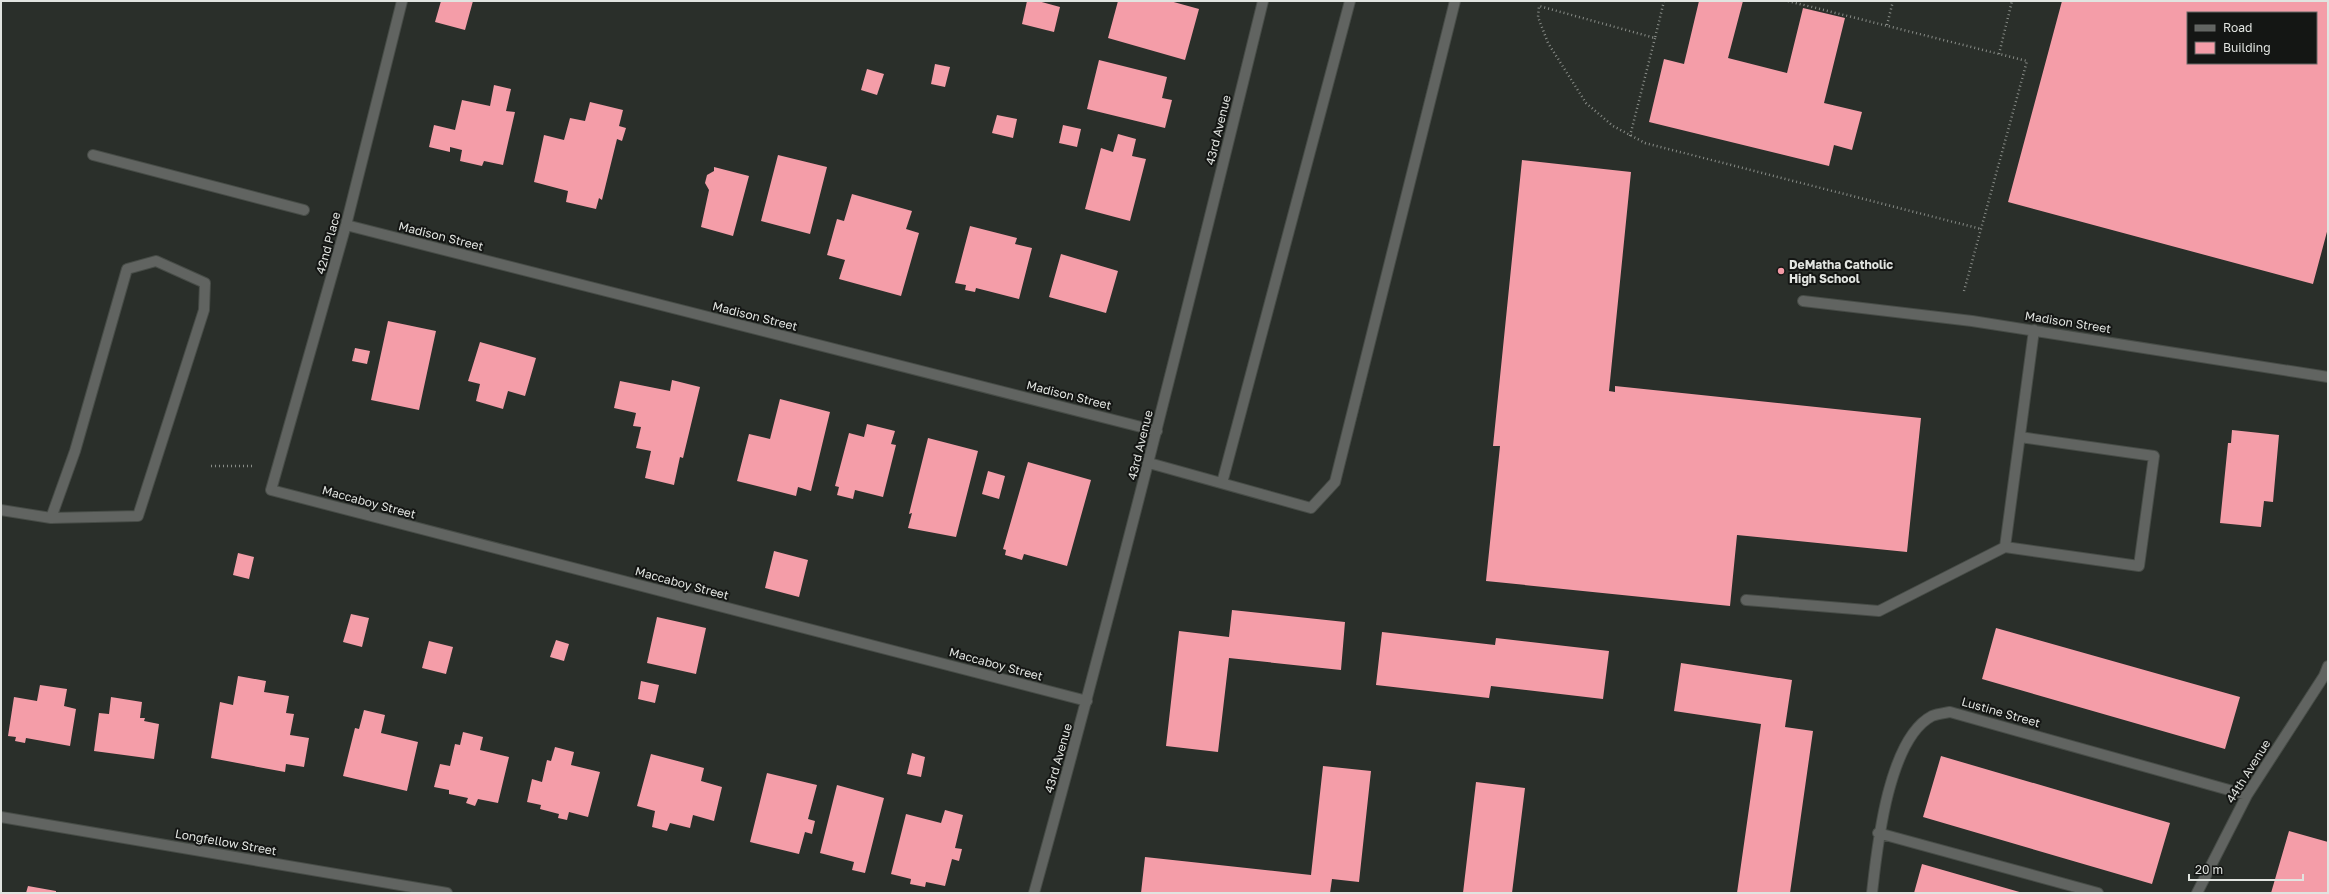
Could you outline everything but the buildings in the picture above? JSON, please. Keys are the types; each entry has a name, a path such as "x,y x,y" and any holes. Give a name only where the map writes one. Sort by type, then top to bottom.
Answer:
{"street":[{"name":"42nd Place","path":"271,490 346,225 402,1"},
{"name":"43rd Avenue","path":"1034,893 1087,701 1149,463 1263,1"},
{"path":"1222,483 1350,1"},
{"path":"1149,463 1311,508 1335,482 1455,1"},
{"path":"93,154 304,210"},
{"name":"Madison Street","path":"346,225 1157,431"},
{"path":"1,510 52,518 138,516 204,310 205,283 156,261 127,269 75,451 52,518"},
{"name":"Madison Street","path":"1803,301 2034,330 2328,377"},
{"path":"2005,547 2034,330"},
{"path":"1746,600 1879,611 2005,547 2139,566 2154,456 2020,437"},
{"name":"Maccaboy Street","path":"271,490 1087,701"},
{"name":"44th Avenue","path":"2197,893 2247,795 2326,677 2328,666"},
{"name":"Lustine Street","path":"1872,893 1878,833 1896,764 1916,730 1932,716 1950,712 2247,795"},
{"name":"Longfellow Street","path":"1,817 447,893"},
{"path":"1878,833 2098,893"}],"path":[{"path":"1630,136 1664,1"},
{"path":"1788,1 2027,61 1964,291"},
{"path":"1887,25 1893,1"},
{"path":"1999,54 2012,1"},
{"path":"1655,38 1539,6 1538,17 1548,43 1586,103 1613,126 1630,136 1645,143 1980,230"},
{"path":"211,466 278,465"}],"place":[{"name":"DeMatha Catholic High School","path":"1781,271"}]}
